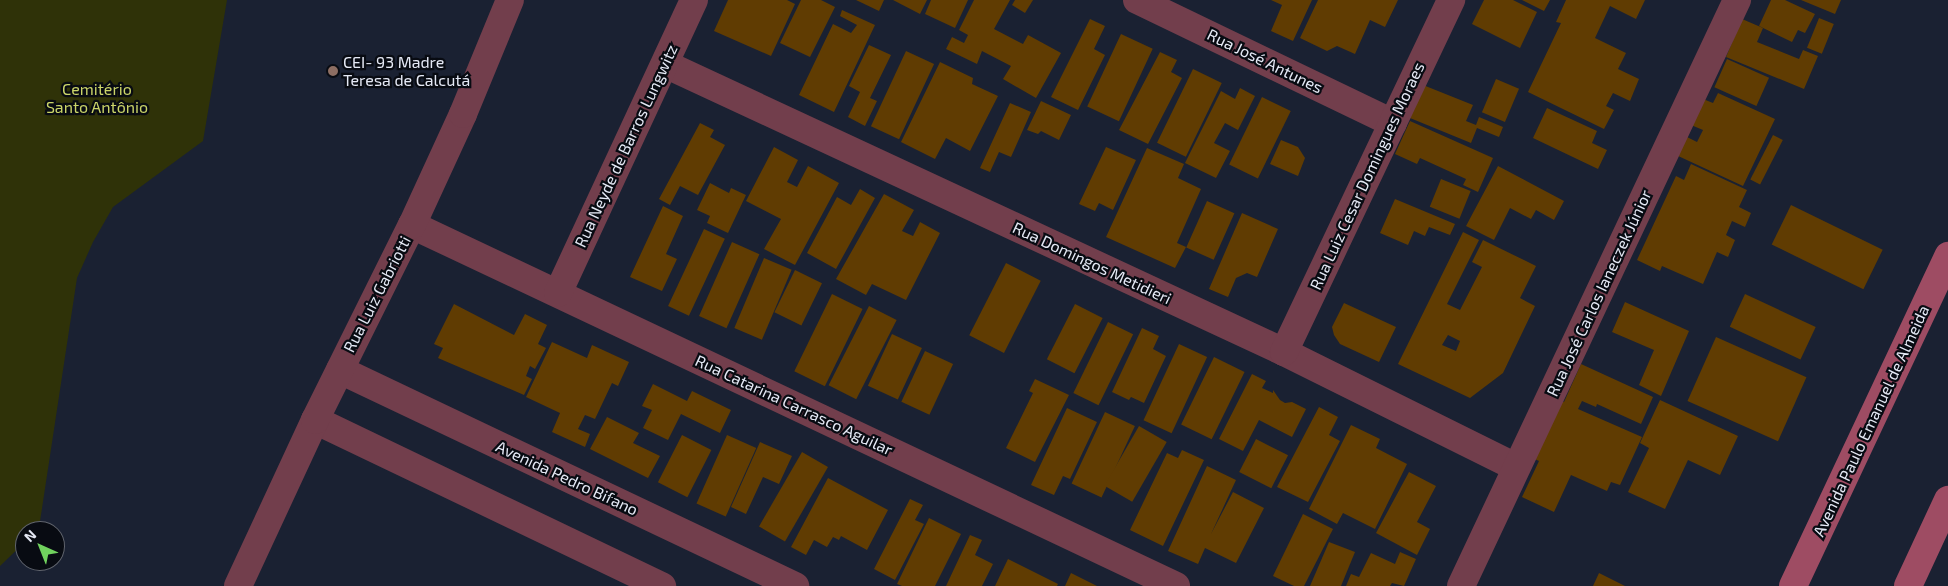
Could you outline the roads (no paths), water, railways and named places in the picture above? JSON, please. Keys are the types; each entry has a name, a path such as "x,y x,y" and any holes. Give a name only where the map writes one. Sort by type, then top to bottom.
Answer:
{"main road":[{"name":"Avenida Paulo Emanuel de Almeida","path":"1793,586 1948,256"},
{"path":"1908,586 1948,500"}],"street":[{"name":"Rua Luiz Gabriotti","path":"238,586 315,420 412,225 462,114 510,0"},
{"name":"Rua Neyde de Barros Lungwitz","path":"558,293 694,0"},
{"name":"Rua José Antunes","path":"1137,0 1168,6 1393,123"},
{"name":"Rua Luiz Cesar Domingues Moraes","path":"1284,352 1451,0"},
{"name":"Rua José Carlos Ianeczek Júnior","path":"1460,586 1737,0"},
{"name":"Rua Domingos Metidieri","path":"665,64 1284,352 1516,467"},
{"name":"Rua Catarina Carrasco Aguilar","path":"412,225 1176,586"},
{"name":"Avenida Pedro Bifano","path":"340,370 795,586"},
{"path":"315,420 662,586"}],"place":[{"name":"CEI- 93 Madre Teresa de Calcutá","path":"333,71"}],"park label":[{"name":"Cemitério Santo Antônio","path":"97,98"}]}
